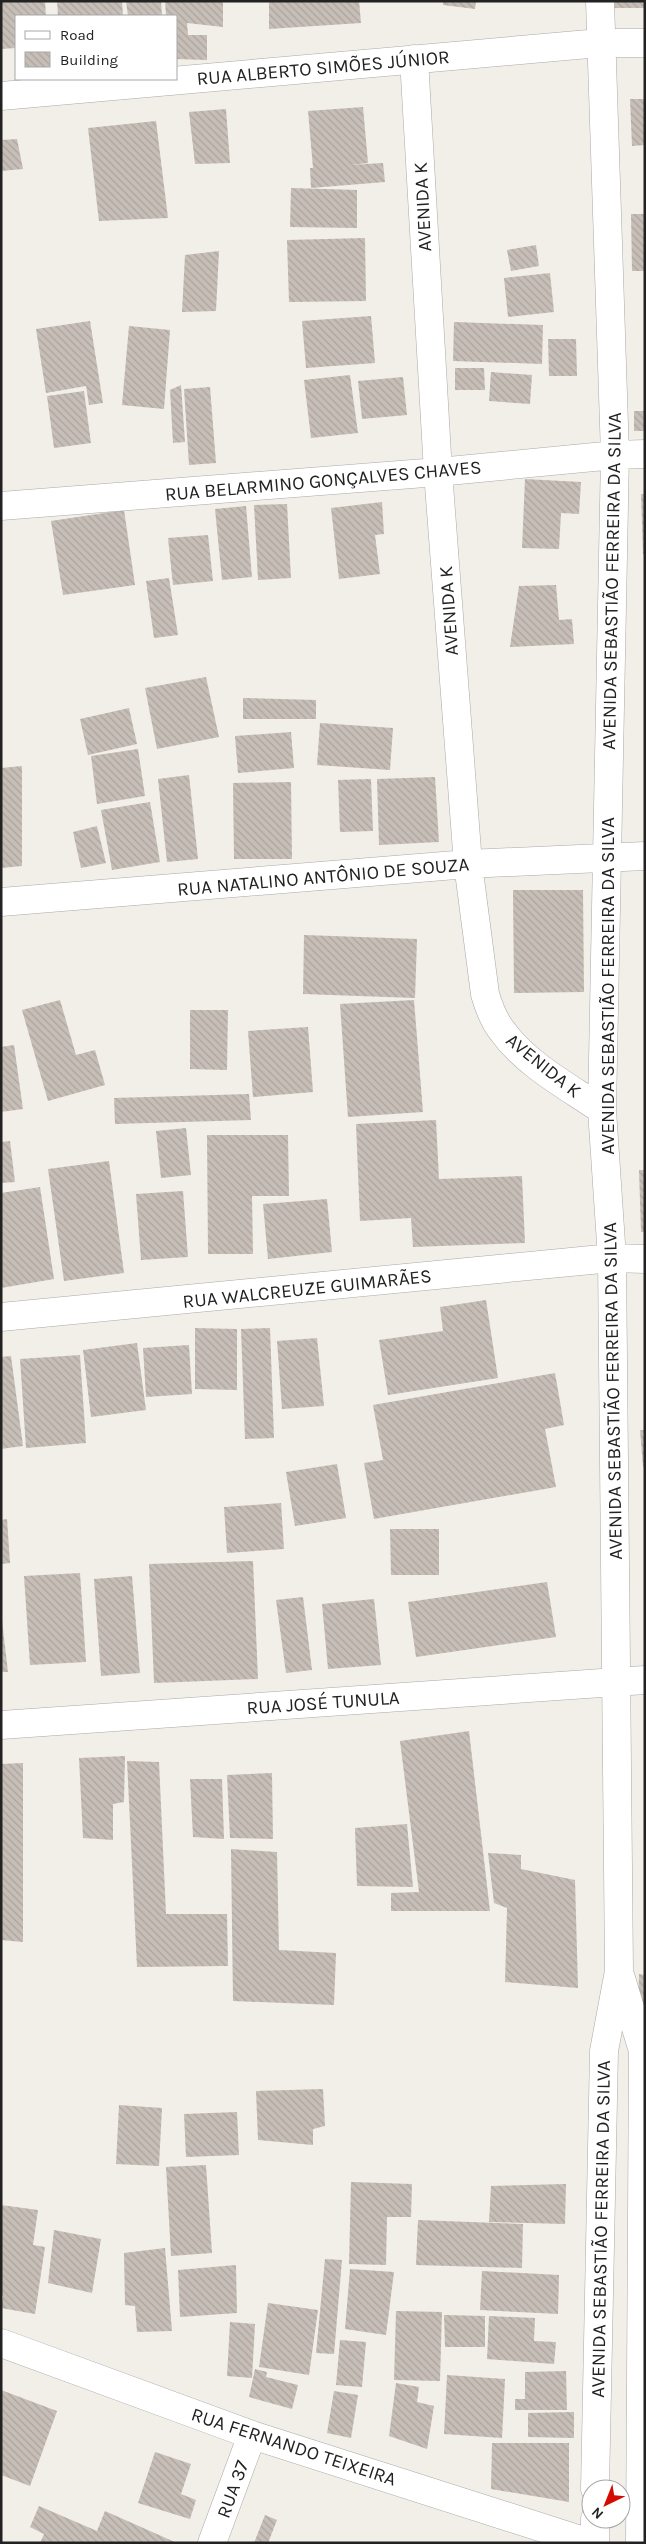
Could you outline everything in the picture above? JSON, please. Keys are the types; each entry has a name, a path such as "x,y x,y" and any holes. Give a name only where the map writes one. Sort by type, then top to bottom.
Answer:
{"street":[{"name":"AVENIDA SEBASTIÃO FERREIRA DA SILVA","path":"595,2479 604,2051 619,1971 612,1258 602,1110 615,454 600,1"},
{"name":"RUA ALBERTO SIMÕES JÚNIOR","path":"1,96 600,43 645,43"},
{"name":"AVENIDA K","path":"414,59 438,472 468,864 480,964 492,1014 502,1032 516,1047 602,1110"},
{"name":"RUA BELARMINO GONÇALVES CHAVES","path":"1,506 438,472 615,454 645,454"},
{"name":"RUA NATALINO ANTÔNIO DE SOUZA","path":"1,902 468,864 608,856 645,856"},
{"name":"RUA WALCREUZE GUIMARÃES","path":"1,1317 612,1258 645,1258"},
{"name":"RUA JOSÉ TUNULA","path":"1,1725 616,1680 645,1680"},
{"name":"AVENIDA SEBASTIÃO FERREIRA DA SILVA","path":"619,1971 644,2052 640,2543"},
{"path":"604,2051 644,2052"},
{"name":"RUA FERNANDO TEIXEIRA","path":"1,2343 252,2434 590,2543"},
{"path":"597,2360 642,2376"},
{"name":"RUA 37","path":"212,2543 252,2434"},
{"path":"595,2529 595,2543"}],"building":[{"path":"1,1 45,1 46,15 15,15 15,48 1,49"},
{"path":"57,1 122,1 123,15 58,15"},
{"path":"126,1 161,1 162,15 128,15"},
{"path":"165,1 223,1 223,27 187,23 188,35 207,35 207,60 178,59 178,15 166,15"},
{"path":"269,1 359,1 361,23 269,29"},
{"path":"443,1 476,1 475,9 443,5"},
{"path":"612,1 645,1 645,8 612,8"},
{"path":"630,99 645,99 645,145 632,146"},
{"path":"363,107 368,163 350,165 383,163 385,182 311,188 310,168 313,168 308,111"},
{"path":"226,109 230,163 195,164 189,112"},
{"path":"156,121 168,218 99,221 88,128"},
{"path":"17,139 23,169 1,171 1,140"},
{"path":"291,188 357,190 357,228 290,227"},
{"path":"631,214 645,214 645,271 632,271"},
{"path":"365,238 366,301 289,302 287,240"},
{"path":"536,245 539,266 511,271 507,250"},
{"path":"219,251 216,311 182,312 185,255"},
{"path":"550,273 554,312 508,317 504,278"},
{"path":"371,316 375,363 306,368 302,321"},
{"path":"90,321 103,403 89,405 86,386 46,393 36,329"},
{"path":"454,322 543,325 542,364 453,361"},
{"path":"129,326 170,330 164,409 122,405"},
{"path":"548,339 576,339 577,376 549,376"},
{"path":"455,368 484,368 485,390 455,390"},
{"path":"491,372 532,375 530,404 489,401"},
{"path":"350,375 358,433 311,438 304,380"},
{"path":"403,377 407,415 362,419 358,381"},
{"path":"181,385 185,442 173,443 170,390"},
{"path":"210,387 216,463 189,465 184,389"},
{"path":"84,391 91,443 54,448 47,396"},
{"path":"634,411 645,411 645,431 634,431"},
{"path":"525,479 581,482 579,514 561,513 559,549 522,548"},
{"path":"641,494 645,494 645,554 643,554"},
{"path":"382,502 384,534 375,535 380,574 339,579 331,508"},
{"path":"287,504 291,578 258,580 254,505"},
{"path":"246,506 252,577 222,580 215,509"},
{"path":"124,510 135,585 63,595 51,521"},
{"path":"208,535 213,581 173,585 168,538"},
{"path":"169,578 178,635 154,638 146,581"},
{"path":"556,585 559,620 572,619 574,644 510,647 519,586"},
{"path":"206,677 219,737 157,749 145,688"},
{"path":"243,698 316,700 316,719 243,719"},
{"path":"129,708 137,744 88,755 80,719"},
{"path":"320,723 393,728 390,770 317,765"},
{"path":"291,732 294,768 238,773 235,736"},
{"path":"138,749 145,796 97,804 91,756"},
{"path":"22,766 22,866 1,868 1,768"},
{"path":"189,775 198,859 167,862 158,779"},
{"path":"435,777 439,842 379,845 377,779"},
{"path":"371,779 373,831 340,832 338,780"},
{"path":"291,782 292,859 234,859 233,783"},
{"path":"150,802 160,862 112,870 101,810"},
{"path":"97,826 106,863 81,868 73,832"},
{"path":"513,890 583,890 584,992 514,993"},
{"path":"304,935 417,939 415,998 303,994"},
{"path":"60,1000 76,1055 95,1050 105,1085 48,1101 22,1010"},
{"path":"414,1000 423,1112 348,1117 340,1004"},
{"path":"190,1010 228,1010 227,1070 190,1069"},
{"path":"308,1027 313,1092 253,1097 248,1031"},
{"path":"14,1045 23,1109 1,1112 1,1047"},
{"path":"249,1094 251,1120 115,1124 114,1098"},
{"path":"436,1120 439,1179 522,1176 525,1243 413,1247 411,1218 360,1221 356,1124"},
{"path":"186,1128 191,1175 161,1178 156,1131"},
{"path":"207,1135 288,1135 289,1196 252,1196 253,1254 208,1254"},
{"path":"10,1141 15,1182 1,1183 1,1142"},
{"path":"109,1161 124,1273 64,1281 48,1169"},
{"path":"639,1170 645,1170 645,1232 641,1232"},
{"path":"40,1187 54,1279 1,1288 1,1193"},
{"path":"183,1191 188,1257 141,1260 136,1194"},
{"path":"327,1199 332,1252 268,1259 263,1204"},
{"path":"486,1300 498,1378 388,1395 379,1340 443,1331 440,1307"},
{"path":"195,1328 237,1329 237,1390 195,1389"},
{"path":"270,1328 274,1438 245,1439 241,1329"},
{"path":"317,1338 324,1406 282,1409 277,1341"},
{"path":"137,1343 146,1410 91,1417 83,1350"},
{"path":"189,1345 192,1394 146,1397 143,1348"},
{"path":"80,1355 86,1443 26,1448 20,1359"},
{"path":"11,1356 23,1446 1,1449 1,1357"},
{"path":"555,1373 564,1425 545,1429 556,1487 374,1519 364,1463 383,1460 373,1405"},
{"path":"640,1430 645,1430 645,1467 643,1467"},
{"path":"337,1464 346,1518 295,1526 286,1472"},
{"path":"281,1503 284,1549 227,1553 224,1507"},
{"path":"7,1519 10,1563 1,1564 1,1520"},
{"path":"390,1529 439,1529 439,1575 391,1575"},
{"path":"253,1561 258,1679 154,1683 149,1564"},
{"path":"80,1573 86,1662 30,1665 24,1576"},
{"path":"132,1576 140,1673 101,1676 94,1579"},
{"path":"547,1582 556,1637 416,1657 408,1602"},
{"path":"303,1597 312,1670 286,1673 276,1600"},
{"path":"374,1599 381,1665 328,1669 322,1604"},
{"path":"1,1612 8,1672 1,1672"},
{"path":"469,1731 490,1911 391,1911 391,1893 419,1892 400,1741"},
{"path":"125,1756 124,1802 113,1804 113,1840 83,1838 79,1758"},
{"path":"127,1761 159,1762 166,1914 227,1914 228,1966 137,1967"},
{"path":"23,1763 23,1942 1,1940 1,1764"},
{"path":"272,1773 273,1839 230,1838 227,1775"},
{"path":"190,1779 222,1779 224,1839 193,1837"},
{"path":"407,1824 413,1887 357,1886 355,1828"},
{"path":"231,1849 277,1852 279,1950 336,1953 334,2005 233,2001"},
{"path":"488,1853 521,1855 521,1869 575,1880 578,1988 505,1982 507,1908 494,1903"},
{"path":"639,1974 645,1975 645,2016 638,2015"},
{"path":"323,2089 325,2126 313,2129 313,2145 258,2140 256,2091"},
{"path":"119,2105 162,2108 159,2166 116,2164"},
{"path":"237,2112 239,2155 186,2157 184,2114"},
{"path":"206,2165 212,2253 171,2256 166,2167"},
{"path":"351,2182 412,2184 411,2217 387,2217 386,2265 349,2264"},
{"path":"566,2184 565,2224 489,2222 491,2186"},
{"path":"1,2205 38,2210 33,2245 45,2247 35,2314 1,2308 3,2296 1,2296"},
{"path":"418,2220 523,2224 522,2268 416,2265"},
{"path":"54,2230 101,2239 92,2293 48,2283"},
{"path":"165,2248 172,2331 137,2332 135,2306 125,2305 124,2253"},
{"path":"325,2259 342,2260 334,2354 316,2353"},
{"path":"236,2265 237,2313 180,2317 178,2270"},
{"path":"350,2269 394,2272 386,2335 345,2329"},
{"path":"482,2271 559,2275 558,2314 480,2310"},
{"path":"268,2303 318,2310 309,2375 259,2367"},
{"path":"396,2311 442,2312 440,2381 394,2380"},
{"path":"444,2315 485,2316 485,2347 445,2347"},
{"path":"489,2316 535,2318 534,2341 556,2342 554,2364 487,2359"},
{"path":"230,2322 255,2324 252,2378 227,2376"},
{"path":"340,2340 366,2342 362,2387 336,2385"},
{"path":"255,2369 267,2372 266,2377 298,2385 292,2409 249,2397"},
{"path":"566,2371 567,2410 515,2410 515,2399 525,2399 525,2372"},
{"path":"447,2375 505,2379 502,2438 444,2434"},
{"path":"396,2383 419,2387 417,2402 434,2406 427,2449 389,2436"},
{"path":"1,2390 57,2411 30,2486 1,2475"},
{"path":"334,2391 358,2395 351,2438 327,2433"},
{"path":"574,2412 574,2438 528,2437 528,2413"},
{"path":"492,2443 569,2443 569,2502 491,2489"},
{"path":"155,2452 191,2464 181,2494 196,2500 190,2519 138,2503"},
{"path":"39,2506 97,2531 105,2511 177,2543 40,2543 44,2534 30,2527"},
{"path":"265,2515 277,2520 268,2543 254,2543"}]}
